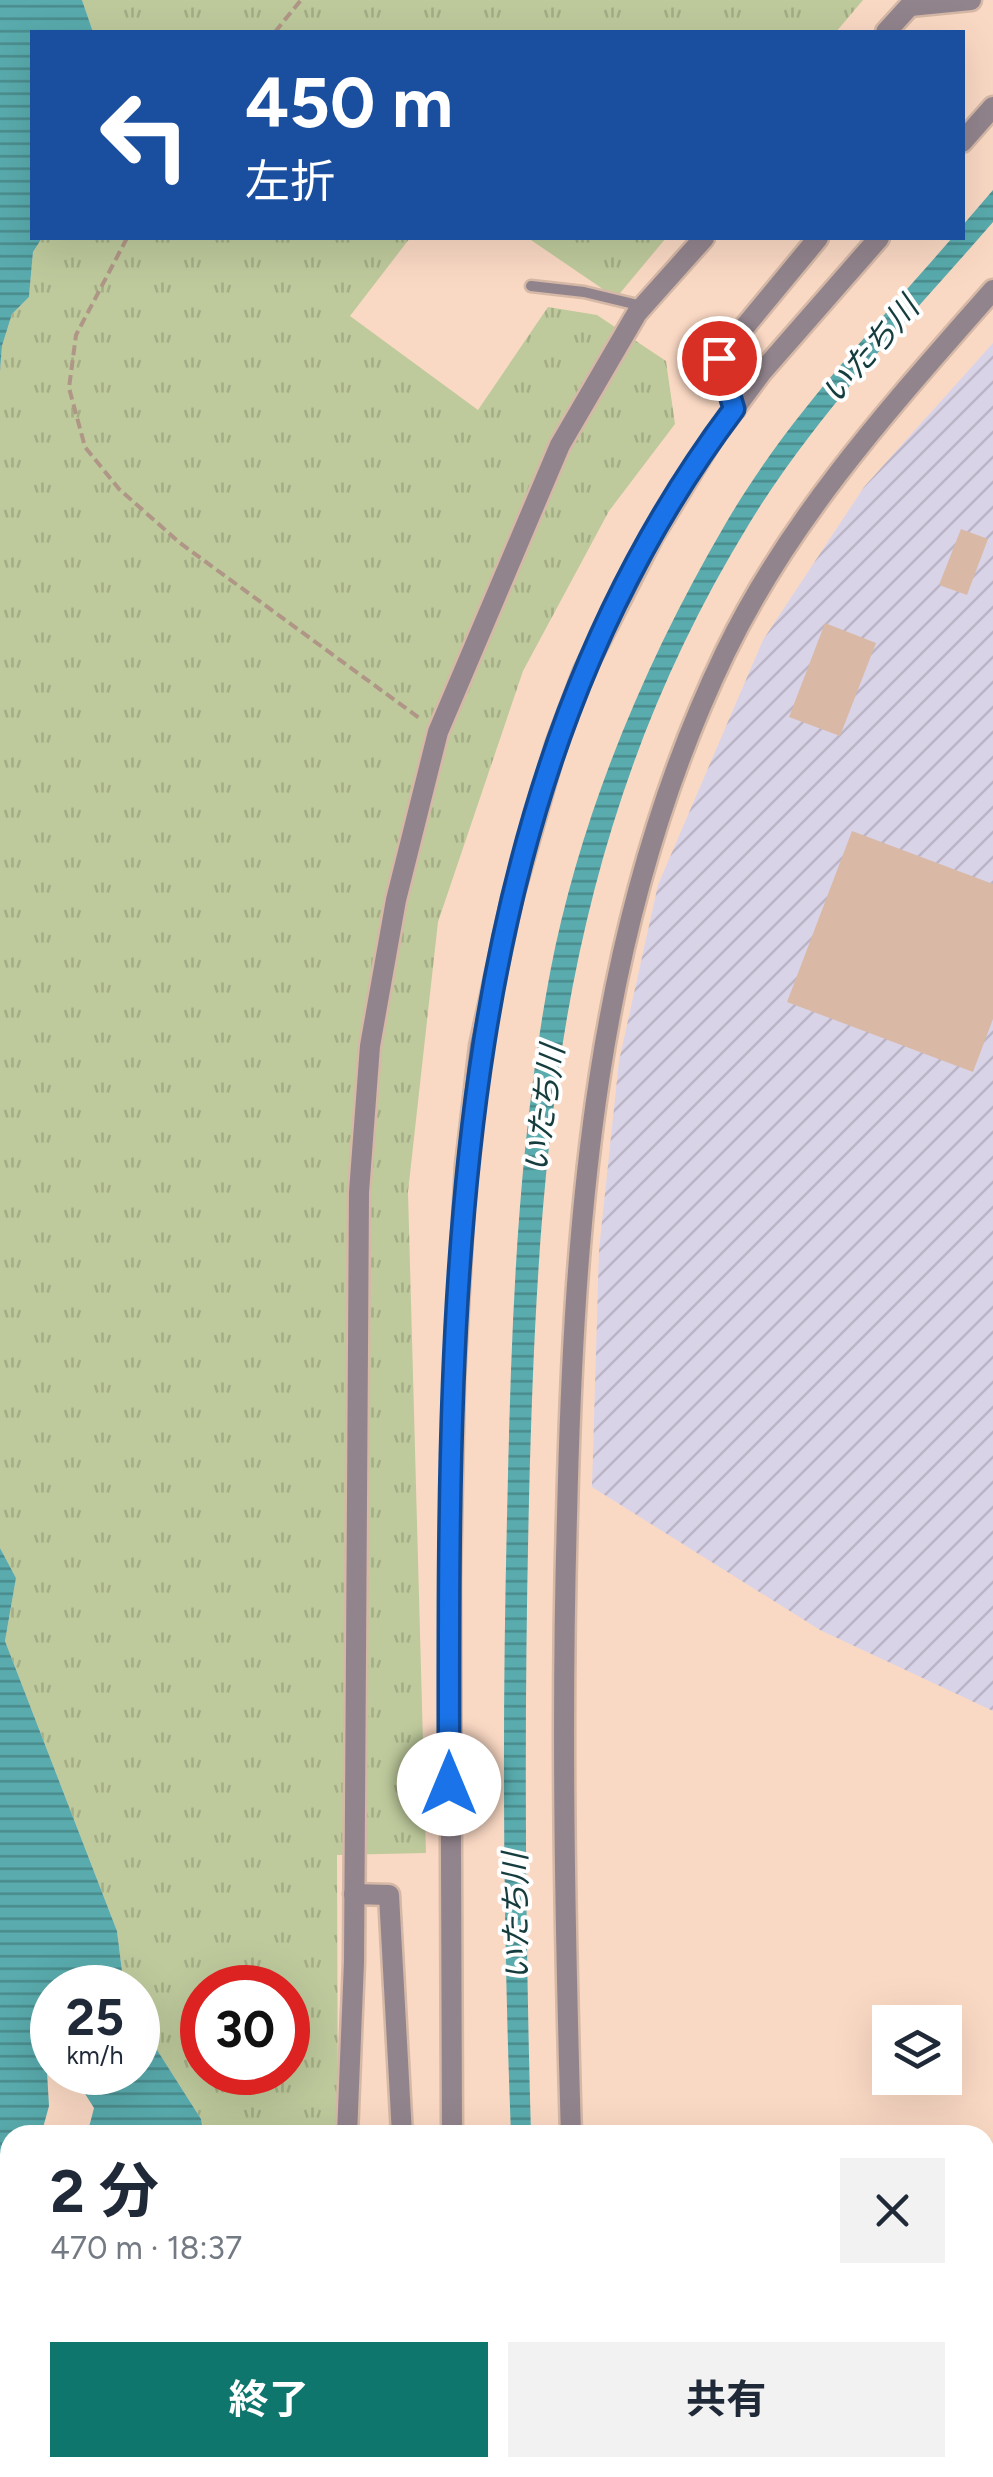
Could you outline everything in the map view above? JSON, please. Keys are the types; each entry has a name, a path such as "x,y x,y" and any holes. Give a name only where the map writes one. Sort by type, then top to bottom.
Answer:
{"street":[{"path":"888,30 912,3 971,0"},
{"path":"965,139 993,107"},
{"path":"347,2125 354,1894 359,1192 370,1046 396,900 438,732 560,445 643,307 702,240"},
{"path":"734,409 719,358 816,240"},
{"path":"452,2125 454,1417 466,1165 480,1046 512,899 556,745 584,672 653,536 734,409 877,240"},
{"path":"571,2125 562,1717 570,1402 580,1218 608,1013 632,900 691,727 727,648 782,552 846,461 993,290"},
{"path":"354,1894 389,1895 401,2125"}],"lane":[{"path":"531,286 584,292 643,307"}],"path":[{"path":"278,30 301,0"},
{"path":"126,240 76,335 70,388 86,447 119,489 180,544 438,732"}],"shaded area":[{"path":"993,343 993,1711 820,1630 592,1487 599,1250 619,1061 658,885 763,640 864,487"}],"green space":[{"path":"82,0 863,0 838,30 92,30"},
{"path":"41,240 408,240 350,316 478,410 548,307 597,315 666,361 675,424 609,511 523,671 438,922 408,1192 426,1853 337,1855 338,2125 202,2125 186,2095 310,2095 310,1965 180,1965 180,2086 160,2055 160,1965 121,1965 117,1931 5,1641 16,1578 0,1548 0,372 2,346 12,314 29,297 33,252"},
{"path":"531,240 664,240 616,298"}],"water":[{"path":"0,0 82,0 92,30 30,30 30,240 41,240 33,252 29,297 12,314 2,346 0,372"},
{"name":"いたち川","path":"993,190 993,222 833,406 749,524 685,641 635,758 598,877 571,997 552,1118 540,1242 526,1659 531,2125 511,2125 504,1749 513,1313 530,1109 563,914 619,741 669,629 726,523 776,447 862,340 950,240 965,240 965,223"},
{"path":"0,1548 16,1578 5,1641 117,1931 121,1965 30,1965 30,2095 48,2095 44,2125 0,2125"},
{"path":"160,2055 180,2086 180,2095 186,2095 202,2125 90,2125 94,2108 86,2095 160,2095"}],"building":[{"path":"961,529 988,539 967,595 939,585"},
{"path":"825,623 876,643 840,736 789,717"},
{"path":"852,831 993,884 993,1019 973,1072 787,1002"}],"route":[{"path":"449,1784 454,1380 466,1165 480,1046 512,899 556,745 584,672 653,536 734,409 719,358"}]}
